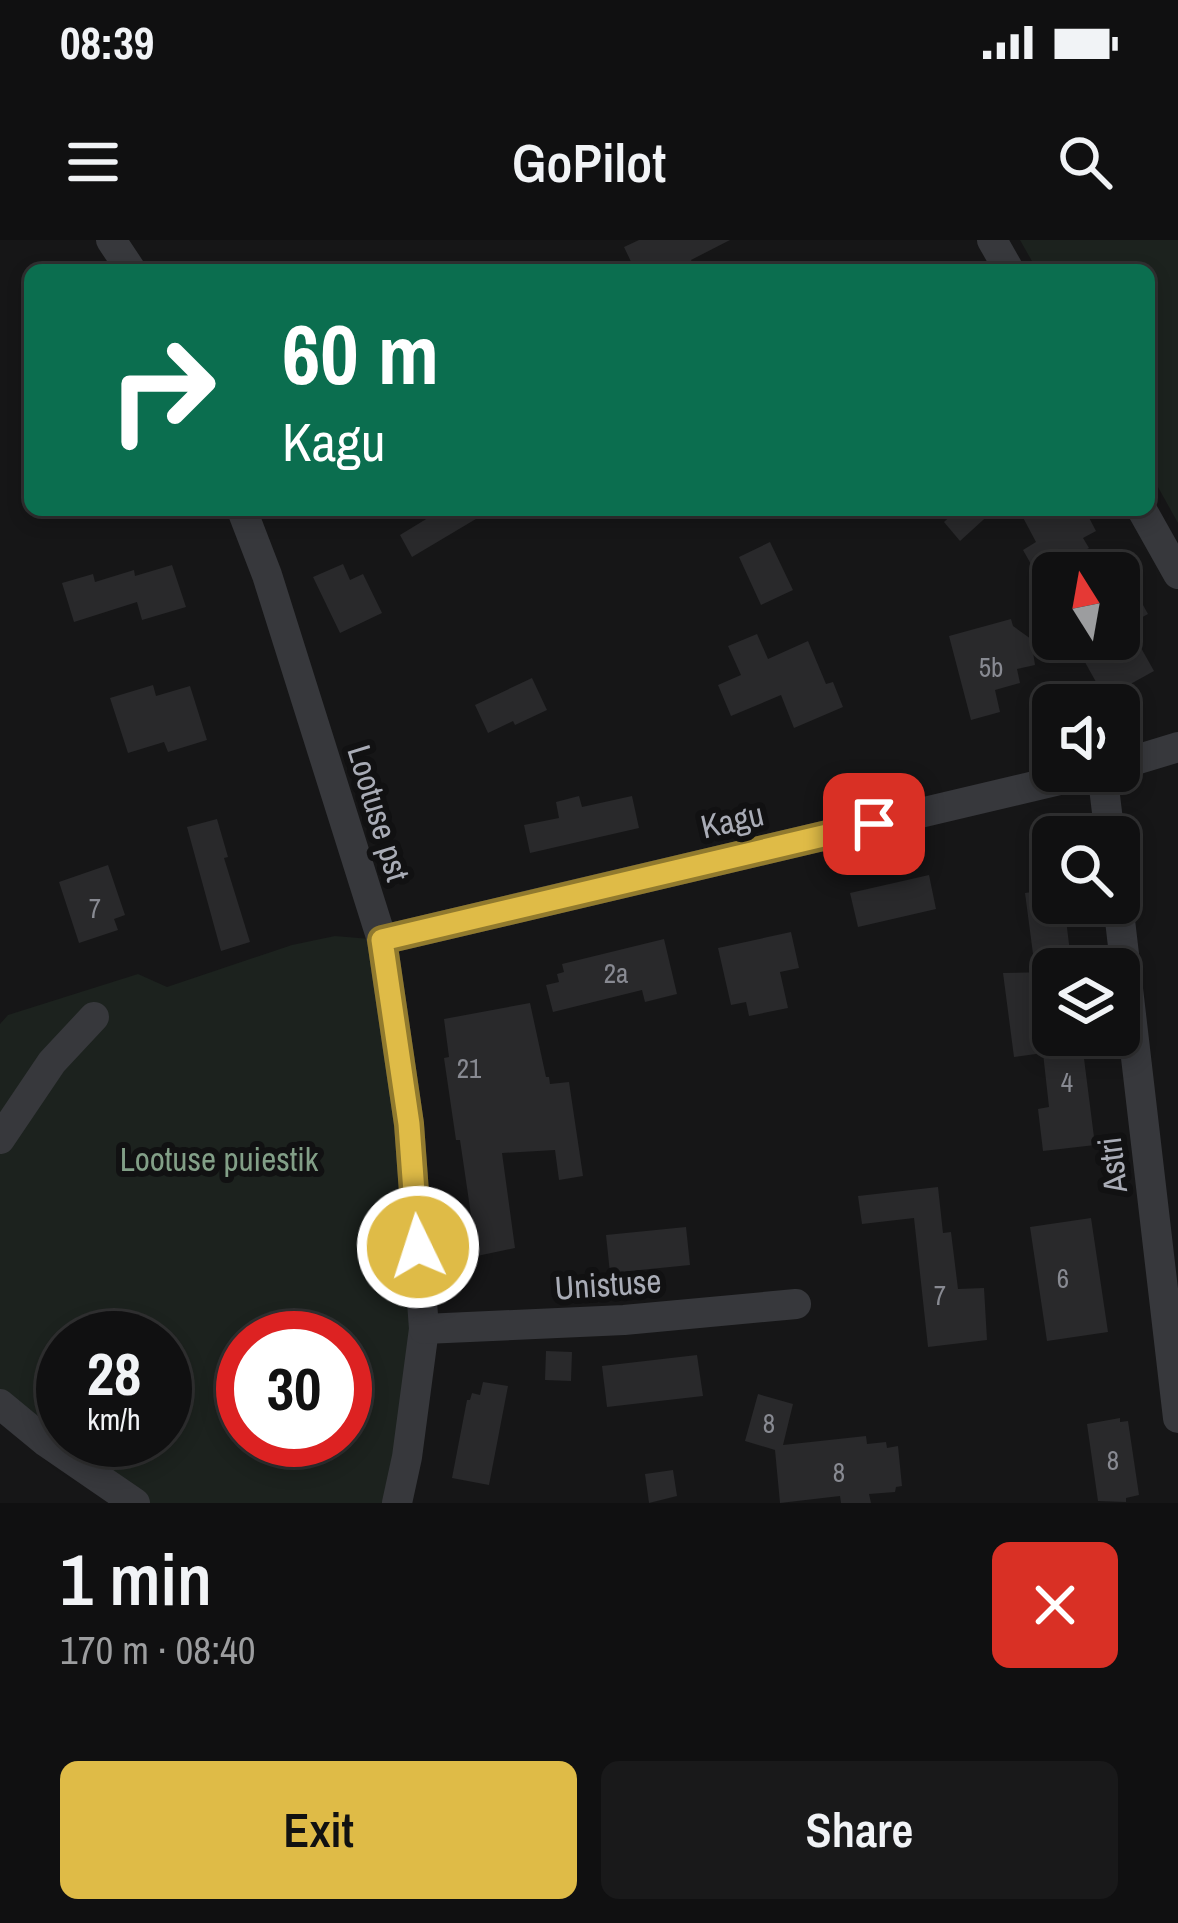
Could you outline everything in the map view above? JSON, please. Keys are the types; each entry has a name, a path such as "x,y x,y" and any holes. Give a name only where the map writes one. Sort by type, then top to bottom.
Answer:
{"street":[{"name":"Lootuse pst","path":"244,516 382,940 409,1124 424,1329 397,1503"},
{"path":"1145,516 1178,574"},
{"path":"1140,759 1178,747"},
{"name":"Kagu","path":"382,940 1032,787"},
{"name":"Astri","path":"1120,924 1178,1418"},
{"path":"0,1139 52,1062 94,1017"},
{"name":"Unistuse","path":"424,1329 624,1321 796,1304"},
{"path":"0,1404 135,1503"}],"green space":[{"path":"1020,240 1178,240 1178,523 1155,482 1155,264 1034,264"},
{"name":"Lootuse puiestik","path":"335,936 382,940 424,1329 397,1503 135,1503 86,1467 192,1467 192,1311 36,1311 36,1430 0,1404 0,1024 8,1015 138,974 167,987 292,945"}],"building":[{"path":"639,240 730,240 691,260 693,264 632,264 624,247"},
{"path":"431,516 481,516 412,557 400,535"},
{"path":"950,516 987,516 960,541 944,522"},
{"path":"1022,516 1088,516 1096,531 1083,538 1089,548 1081,552 1032,552 1032,566 1023,550 1036,542"},
{"path":"770,542 793,590 761,605 739,557"},
{"path":"343,564 350,580 363,574 382,613 340,633 313,577"},
{"path":"172,565 186,607 142,620 137,602 74,622 62,583 93,574 95,582 134,570 135,576"},
{"path":"1011,619 1031,639 1035,665 1017,669 1020,683 995,690 1000,712 971,720 949,636"},
{"path":"757,634 768,659 808,641 826,684 833,682 843,707 794,728 781,695 731,716 718,685 741,675 728,646"},
{"path":"1140,646 1154,671 1130,684 1097,684 1084,660 1140,660"},
{"path":"532,678 547,710 488,733 475,705"},
{"path":"153,685 156,696 190,686 207,740 168,752 164,742 128,753 110,698"},
{"path":"579,796 582,807 632,796 639,828 530,853 524,825 559,818 556,802"},
{"path":"217,819 250,942 221,951 187,827"},
{"path":"108,865 125,915 114,919 118,930 79,943 59,882"},
{"path":"929,875 936,909 858,927 850,893"},
{"path":"1032,892 1032,924 1067,924 1069,948 1032,948 1025,893"},
{"path":"791,932 799,968 780,972 788,1008 749,1016 746,1002 731,1005 718,948"},
{"path":"664,939 677,994 645,1002 642,990 553,1012 546,985 559,982 562,964"},
{"path":"1032,972 1032,1055 1014,1057 1003,973"},
{"path":"530,1003 546,1077 550,1084 569,1082 583,1176 559,1180 555,1150 502,1153 515,1248 477,1256 444,1058 449,1057 444,1019"},
{"path":"1043,1056 1084,1056 1095,1145 1043,1151 1038,1109 1049,1107"},
{"path":"938,1187 943,1233 951,1232 958,1289 984,1288 987,1340 928,1347 914,1218 862,1224 858,1196"},
{"path":"1091,1218 1108,1332 1047,1341 1030,1227"},
{"path":"686,1227 690,1265 610,1273 606,1235"},
{"path":"546,1351 572,1352 571,1381 545,1380"},
{"path":"697,1355 703,1396 607,1407 602,1366"},
{"path":"483,1382 508,1386 489,1485 452,1478 467,1400 472,1393 480,1395"},
{"path":"758,1394 793,1404 783,1445 866,1436 867,1444 898,1446 902,1486 895,1492 869,1494 871,1503 841,1503 840,1496 780,1503 775,1450 745,1441"},
{"path":"1120,1418 1120,1422 1128,1421 1139,1495 1126,1502 1098,1501 1087,1424"},
{"path":"673,1470 677,1496 649,1503 645,1474"}],"route":[{"path":"418,1247 409,1124 382,940 874,824"}]}
